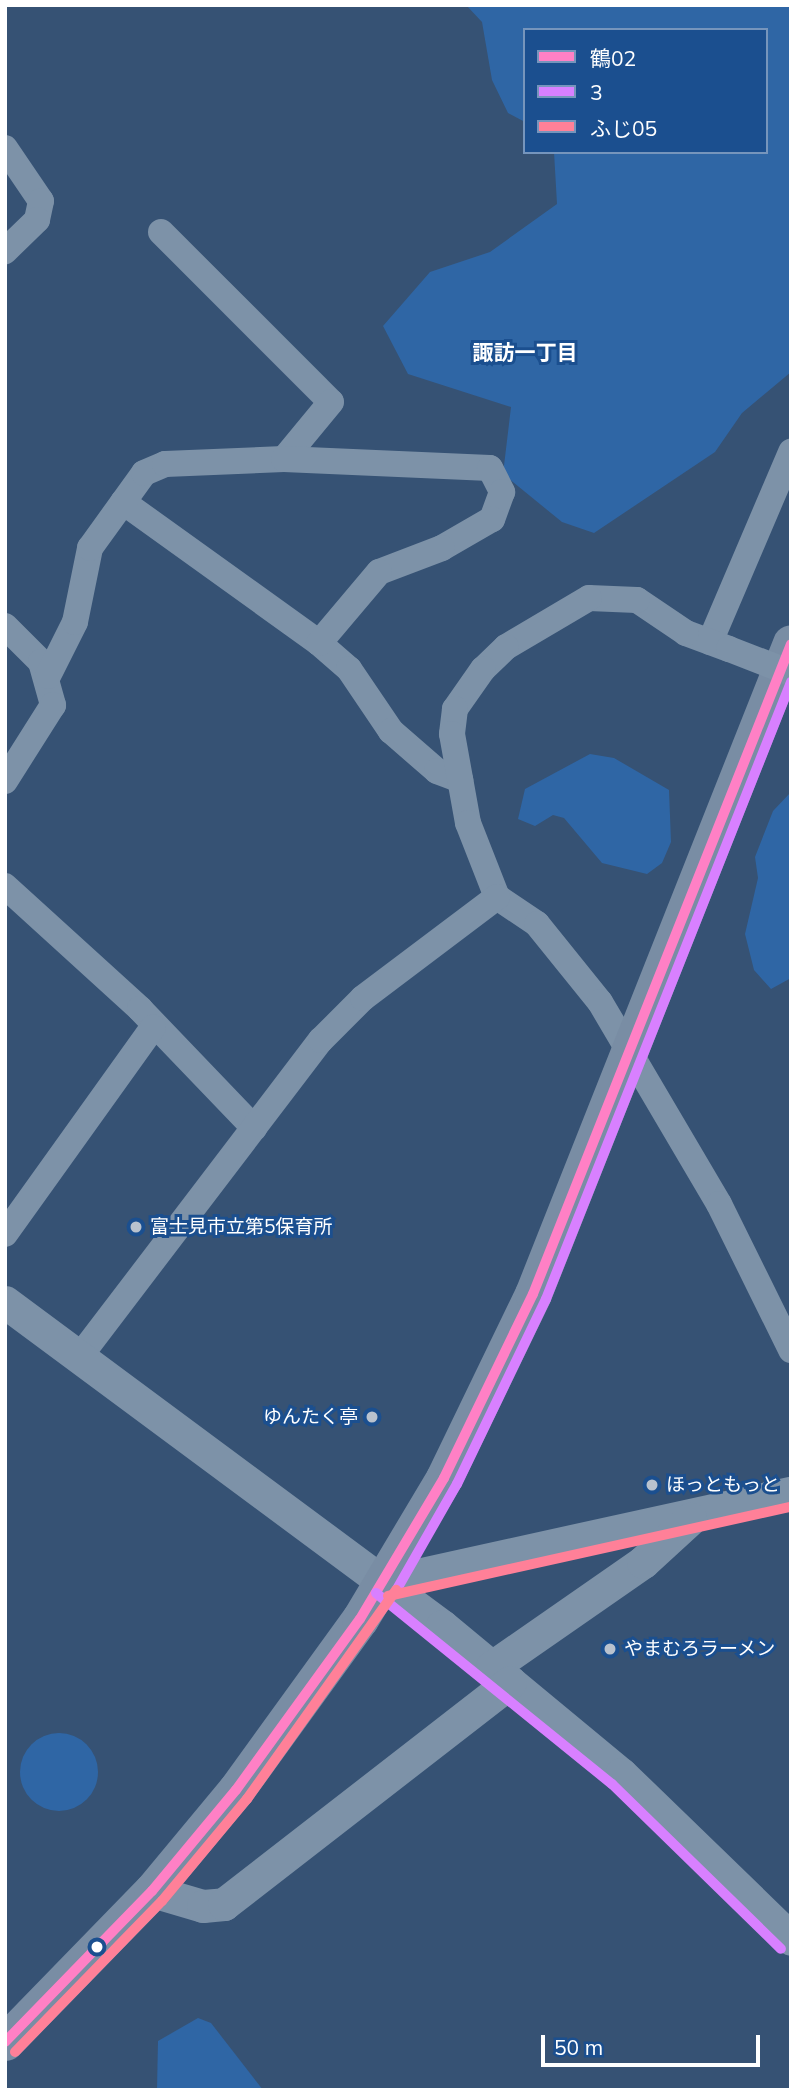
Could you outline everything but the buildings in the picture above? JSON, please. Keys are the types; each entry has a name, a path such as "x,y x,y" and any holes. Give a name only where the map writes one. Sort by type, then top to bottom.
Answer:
{"main road":[{"path":"5,2042 152,1891 295,1713 385,1582 488,1392 631,1057 791,643"}],"street":[{"path":"5,148 41,201 37,220 5,251"},
{"path":"161,232 331,402 284,459"},
{"path":"719,646 791,452"},
{"path":"5,781 51,712 48,676 75,622 90,548 144,473 165,464 284,459 490,468 502,492 492,519 442,548 379,572 320,643"},
{"path":"123,502 320,643 355,677 391,731 437,771 460,780"},
{"path":"791,673 719,646 624,596 573,605 506,647 464,692 452,734 460,780 497,897 537,925 566,956 631,1057 719,1204 791,1350"},
{"path":"5,626 48,676"},
{"path":"80,1356 321,1040 363,998 497,897"},
{"path":"10,901 153,1027 254,1128"},
{"path":"5,1234 153,1027"},
{"path":"5,1302 385,1582 501,1674 621,1774 785,1923"},
{"path":"385,1582 690,1519 791,1493"},
{"path":"152,1891 202,1906 224,1905 501,1674 643,1562 690,1519"}],"shaded area":[{"path":"466,5 791,5 791,372 742,413 715,452 594,533 562,522 503,474 511,407 408,374 383,326 430,272 490,252 557,204 554,154 768,154 768,28 523,28 523,121 508,113 492,80 482,22"},
{"path":"590,754 614,758 669,790 671,842 662,863 647,874 602,863 564,818 553,815 535,826 518,819 525,789"},
{"path":"791,792 791,978 771,989 754,970 745,934 758,878 755,857 773,811"},
{"path":"51,1733 67,1733 81,1739 92,1750 98,1764 98,1780 92,1794 81,1805 67,1811 51,1811 37,1805 26,1794 20,1780 20,1764 26,1750 37,1739"},
{"path":"198,2018 211,2023 263,2090 157,2090 158,2041"}],"transit line":[{"name":"鶴02","path":"5,2042 152,1891 236,1790 360,1619 444,1478 533,1294 791,644"},
{"name":"3","path":"397,1589 457,1484 546,1299 791,682"},
{"name":"ふじ05","path":"388,1596 791,1507"},
{"name":"ふじ05","path":"15,2052 162,1901 247,1799 396,1590"},
{"name":"3","path":"376,1593 612,1784 781,1949"}],"place":[{"name":"富士見市立第5保育所","path":"136,1227"},
{"name":"ゆんたく亭","path":"372,1417"},
{"name":"ほっともっと","path":"652,1485"},
{"name":"やまむろラーメン","path":"610,1649"}],"district":[{"name":"諏訪一丁目","path":"525,352"}]}
